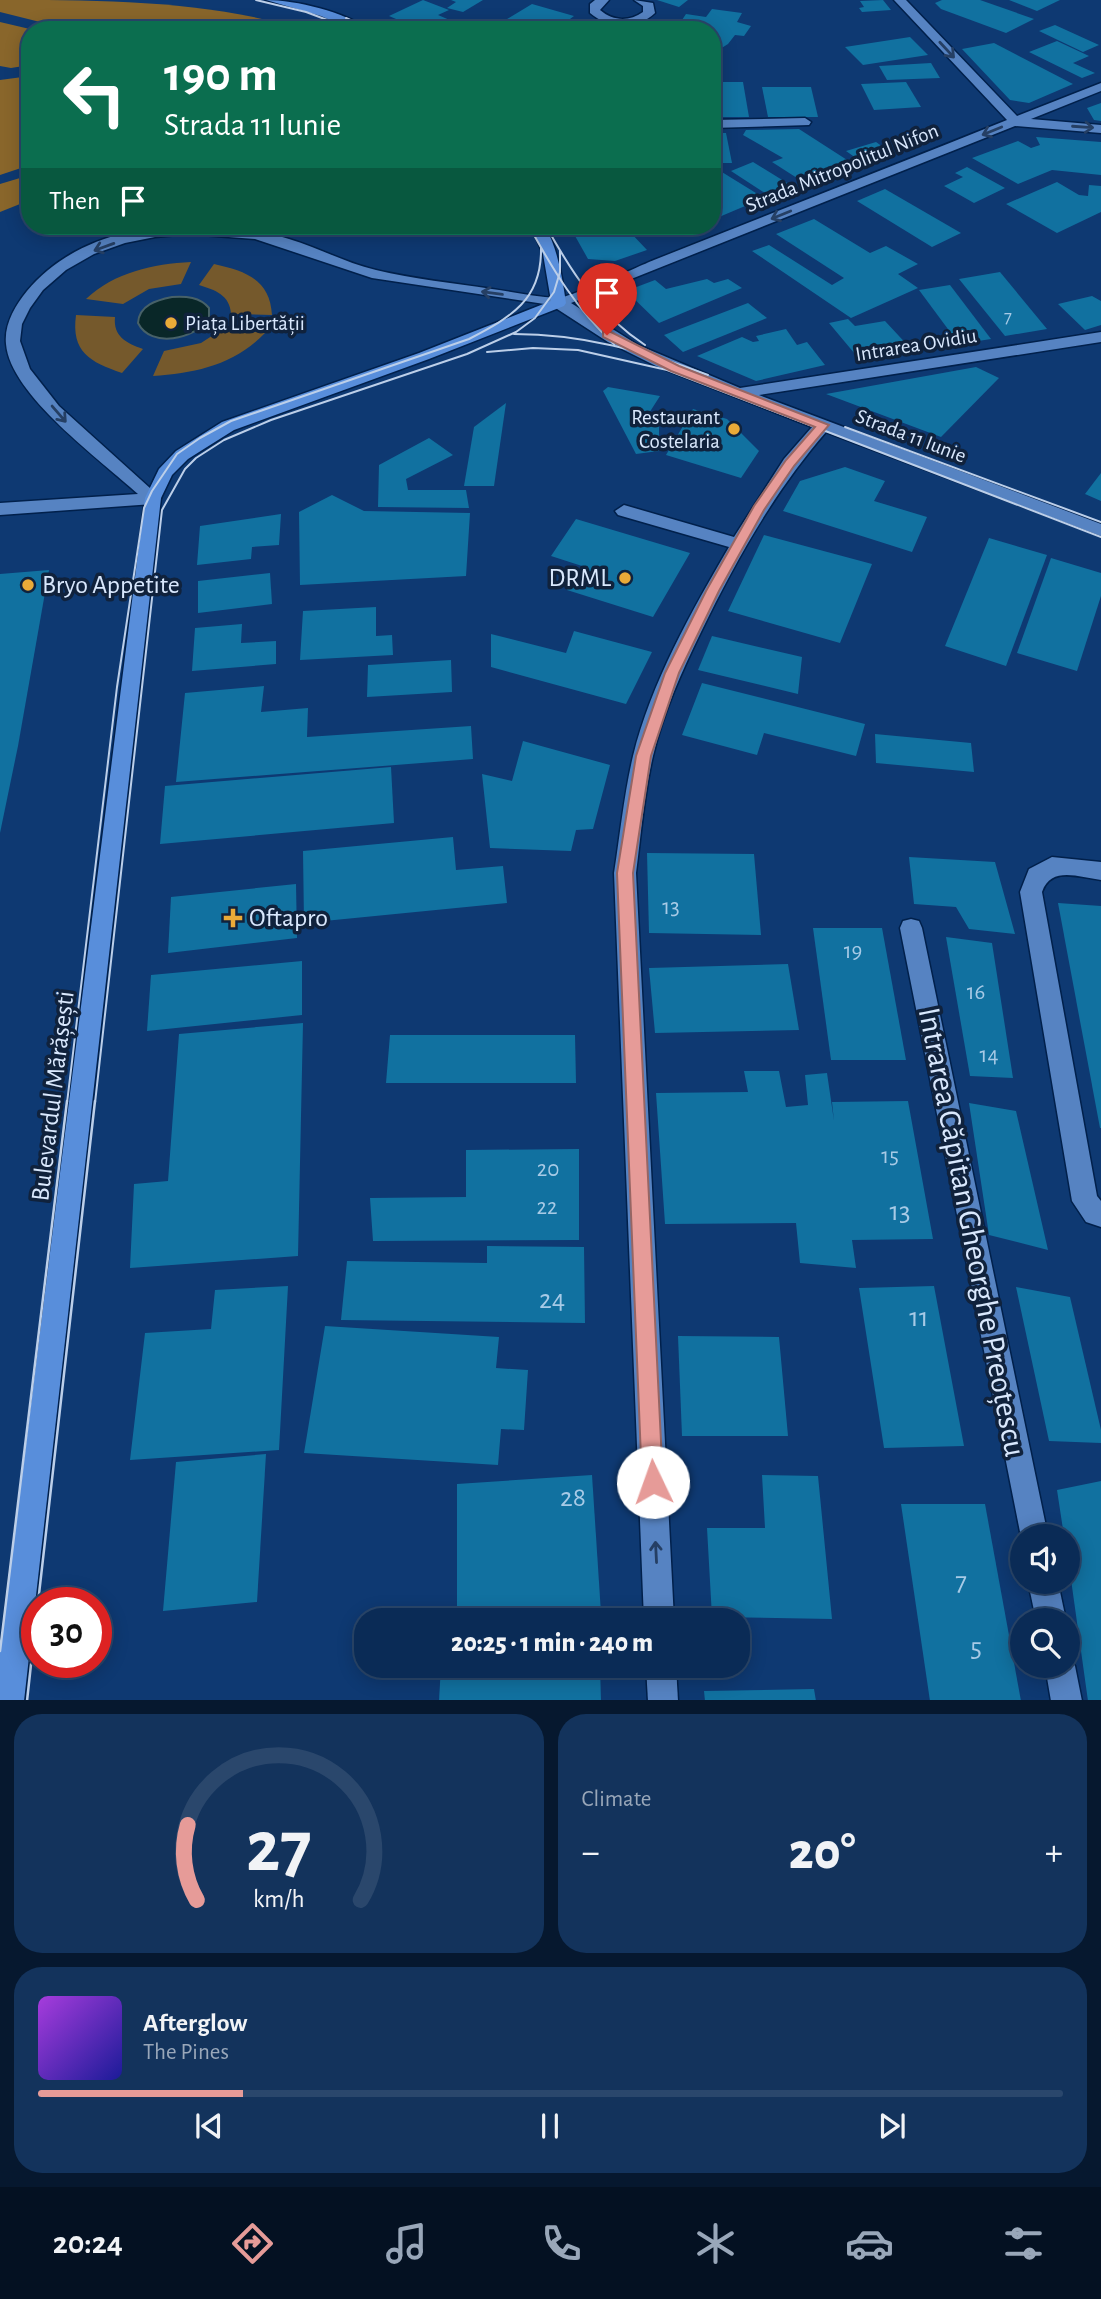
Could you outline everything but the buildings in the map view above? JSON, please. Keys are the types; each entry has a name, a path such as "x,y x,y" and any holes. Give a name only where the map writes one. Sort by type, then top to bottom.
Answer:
{"main road":[{"path":"272,0 342,21"},
{"path":"153,498 165,473 182,455 228,426 424,356 559,303 549,246 543,235"},
{"name":"Bulevardul Mărășești","path":"9,1700 153,498"}],"street":[{"path":"584,0 600,2 594,12 611,21"},
{"path":"632,21 649,13 649,5 640,0"},
{"path":"900,0 1016,122 1101,129"},
{"name":"Strada Mitropolitul Nifon","path":"559,303 1101,88"},
{"path":"721,124 804,121"},
{"path":"141,235 99,248 69,262 42,283 24,304 14,326 13,347 19,365 66,423 153,498"},
{"path":"253,235 286,242 346,266 379,275 559,303"},
{"name":"Strada 11 Iunie","path":"559,303 641,354 1101,530"},
{"name":"Intrarea Ovidiu","path":"737,392 768,390 1101,337"},
{"path":"658,1608 625,873 643,756 672,673 712,591 759,509 790,463 823,425"},
{"path":"0,509 153,498"},
{"path":"624,511 739,544"},
{"path":"1101,871 1052,866 1037,875 1031,892 1085,1200 1095,1213 1101,1215"},
{"name":"Intrarea Căpitan Gheorghe Preoțescu","path":"911,928 1032,1524"},
{"path":"662,1678 663,1700"},
{"path":"1062,1678 1067,1700"}],"shaded area":[{"path":"0,0 77,0 192,7 271,21 36,21 0,12"},
{"path":"0,22 21,27 21,66 0,66"},
{"path":"21,77 21,168 0,175 0,80"},
{"path":"21,178 21,204 0,212 0,184"},
{"path":"191,262 181,284 149,289 123,304 86,299 109,282 135,271"},
{"path":"214,264 245,274 261,285 270,303 272,315 231,314 225,298 216,291 199,285"},
{"path":"172,297 197,299 209,308 209,319 194,332 184,336 162,338 144,331 138,323 145,308"},
{"path":"76,315 115,317 118,334 143,349 122,373 92,360 80,347 75,328"},
{"path":"224,328 265,333 240,353 214,365 184,373 153,376 164,351 201,343"}],"tram line":[{"path":"256,0 306,12 330,21"},
{"path":"346,18 352,21"},
{"path":"534,235 559,276"},
{"path":"551,235 600,307 645,345"},
{"path":"67,1103 117,687 144,508 152,491 177,454 231,421 469,339 498,323 521,305 530,294 540,266 541,248"},
{"path":"559,276 560,251"},
{"path":"95,1103 162,510 185,469 196,458 224,440 271,420 467,354 516,332 535,318 554,292 559,276"},
{"path":"559,276 588,317 614,344"},
{"path":"514,334 564,337 612,346 660,358 708,375"},
{"path":"487,352 533,348 578,350 667,370 1101,537"},
{"path":"845,427 1101,522"},
{"path":"0,1651 67,1101"},
{"path":"40,1587 95,1101"},
{"path":"27,1700 30,1678"}],"place":[{"name":"Piața Libertății","path":"171,323"},
{"name":"Restaurant Costelaria","path":"734,429"},
{"name":"DRML","path":"625,578"},
{"name":"Bryo Appetite","path":"28,585"},
{"name":"Oftapro","path":"233,918"}],"route":[{"path":"607,335 675,369 823,425 790,463 759,509 712,591 672,673 643,756 625,873 653,1482"}]}
